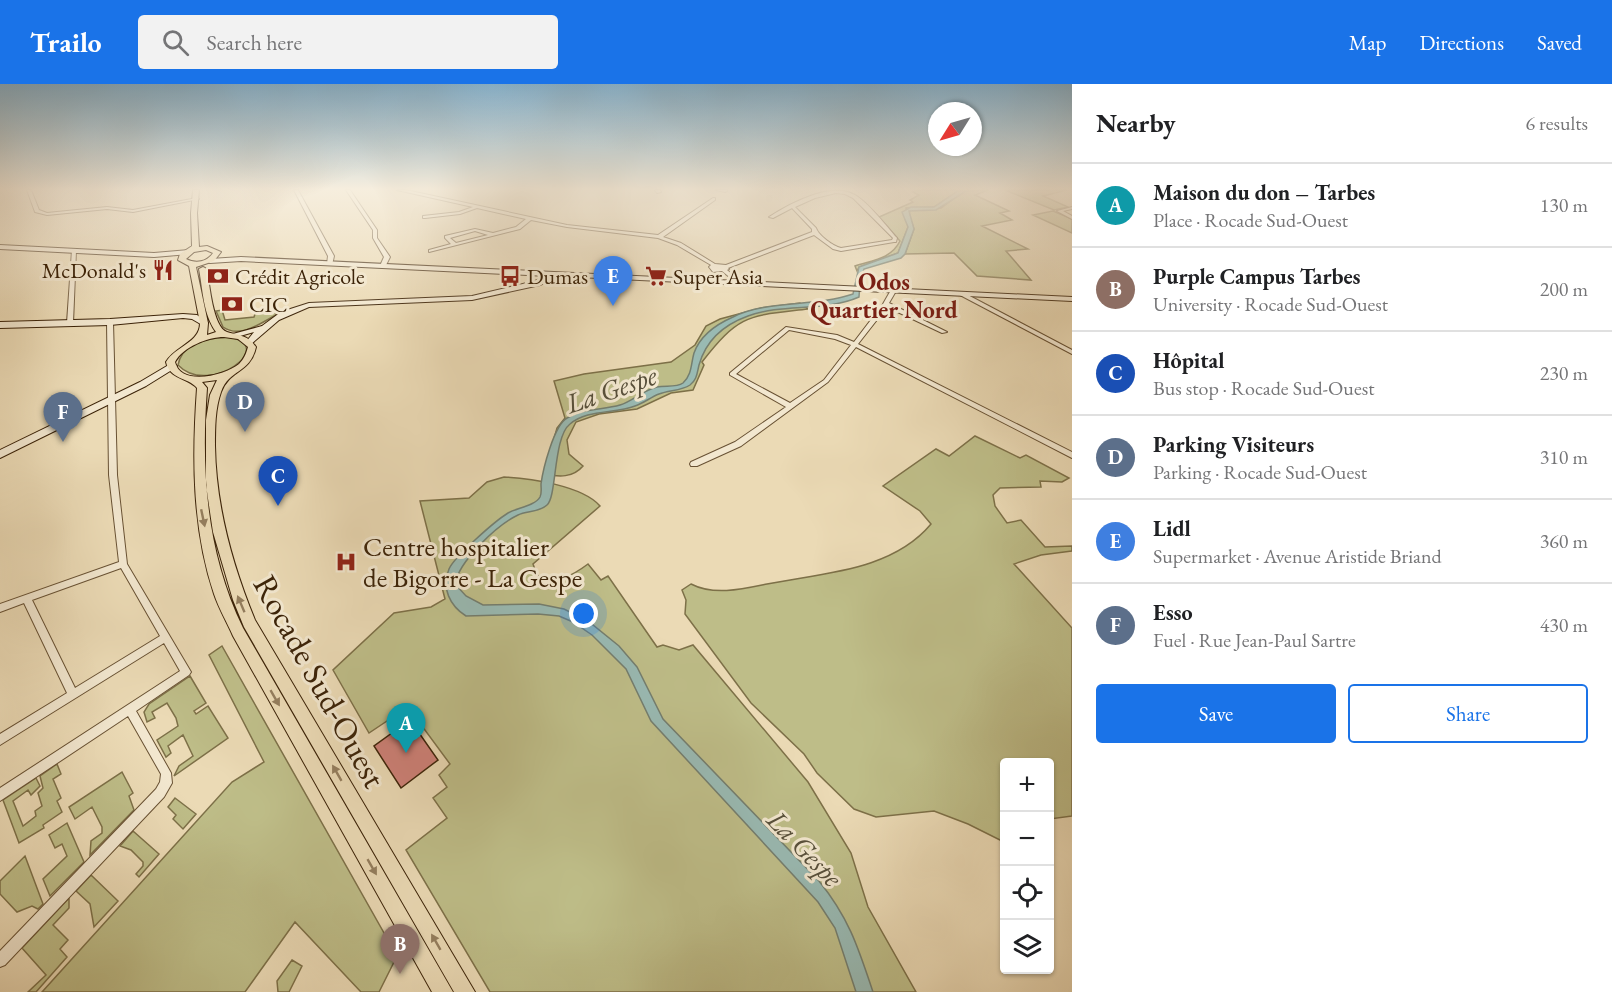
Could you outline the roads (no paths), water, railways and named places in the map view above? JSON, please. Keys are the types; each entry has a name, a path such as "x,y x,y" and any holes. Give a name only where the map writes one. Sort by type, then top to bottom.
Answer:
{"main road":[{"path":"183,261 183,256 196,246 195,232"},
{"path":"201,232 201,242 207,248 221,255 240,259"},
{"path":"0,247 154,255 192,264 240,259 1072,299"},
{"path":"154,255 207,248"},
{"path":"218,252 216,257 202,268 212,320 223,334"},
{"path":"192,264 204,323 204,332 198,340"},
{"path":"250,342 265,327 292,310 309,305 472,298 537,283 557,274"},
{"path":"183,316 193,312 201,302"},
{"path":"0,325 110,322 183,316 194,317 204,323"},
{"path":"233,335 265,327"},
{"path":"179,375 172,366 172,359 178,352 198,340 223,334 233,335 250,342"},
{"path":"143,384 179,375 195,379 226,374 249,359 252,353 250,342"},
{"path":"0,454 143,384 172,366"},
{"name":"Rocade Sud-Ouest","path":"226,374 219,385 210,418 209,475 213,508 231,581 249,623 465,992"},
{"name":"Rocade Sud-Ouest","path":"195,379 202,388 198,479 200,501 218,586 238,632 443,992"}],"street":[{"path":"318,232 331,256 330,264"},
{"path":"375,232 375,237 387,257 383,266"},
{"path":"455,245 447,237 466,232"},
{"path":"484,232 493,235"},
{"path":"431,251 502,232"},
{"path":"617,232 659,237 679,244 716,268 725,269 815,233 841,250 894,241 895,238 889,232"},
{"path":"659,237 665,232"},
{"path":"70,323 74,251"},
{"path":"716,268 720,282"},
{"path":"725,269 738,282"},
{"path":"694,464 738,444 826,381 886,304 893,291"},
{"path":"962,294 1072,352"},
{"path":"886,304 944,332"},
{"path":"0,795 186,672 123,564 113,475 110,322"},
{"path":"790,406 732,374 788,328 837,337 854,344 1072,455"},
{"path":"0,608 123,564"},
{"path":"27,598 73,694"},
{"path":"0,740 166,637"},
{"path":"0,960 160,794 165,783 166,772 129,709"}],"water":[{"path":"906,232 913,232 905,254 901,258 864,269 859,297 846,302 761,312 748,316 723,329 711,341 702,356 695,379 690,385 659,394 638,405 585,416 570,424 561,441 552,491 547,505 541,509 518,515 490,535 471,555 455,584 466,596 483,605 539,604 564,609 588,621 619,646 637,667 663,719 819,881 838,908 852,934 873,992 856,992 835,928 818,902 651,721 626,669 592,635 559,616 538,614 466,616 451,602 446,583 452,563 485,531 508,513 538,500 550,448 558,429 567,418 586,411 620,405 652,388 683,383 690,373 694,353 700,341 721,323 760,308 823,301 853,294 859,267 898,253"}],"place":[{"name":"McDonald's","path":"163,270"},
{"name":"Crédit Agricole","path":"218,276"},
{"name":"Dumas","path":"510,276"},
{"name":"Super Asia","path":"656,276"},
{"name":"CIC","path":"232,304"},
{"name":"Lidl","path":"613,306"},
{"name":"Parking Visiteurs","path":"245,432"},
{"name":"Esso","path":"63,442"},
{"name":"Hôpital","path":"278,506"},
{"name":"Centre hospitalier de Bigorre - La Gespe","path":"346,562"},
{"name":"Maison du don – Tarbes","path":"406,753"},
{"name":"Purple Campus Tarbes","path":"400,974"}],"district":[{"name":"Odos Quartier Nord","path":"884,295"}],"water label":[{"name":"La Gespe","path":"611,389"},
{"name":"La Gespe","path":"805,848"}]}
